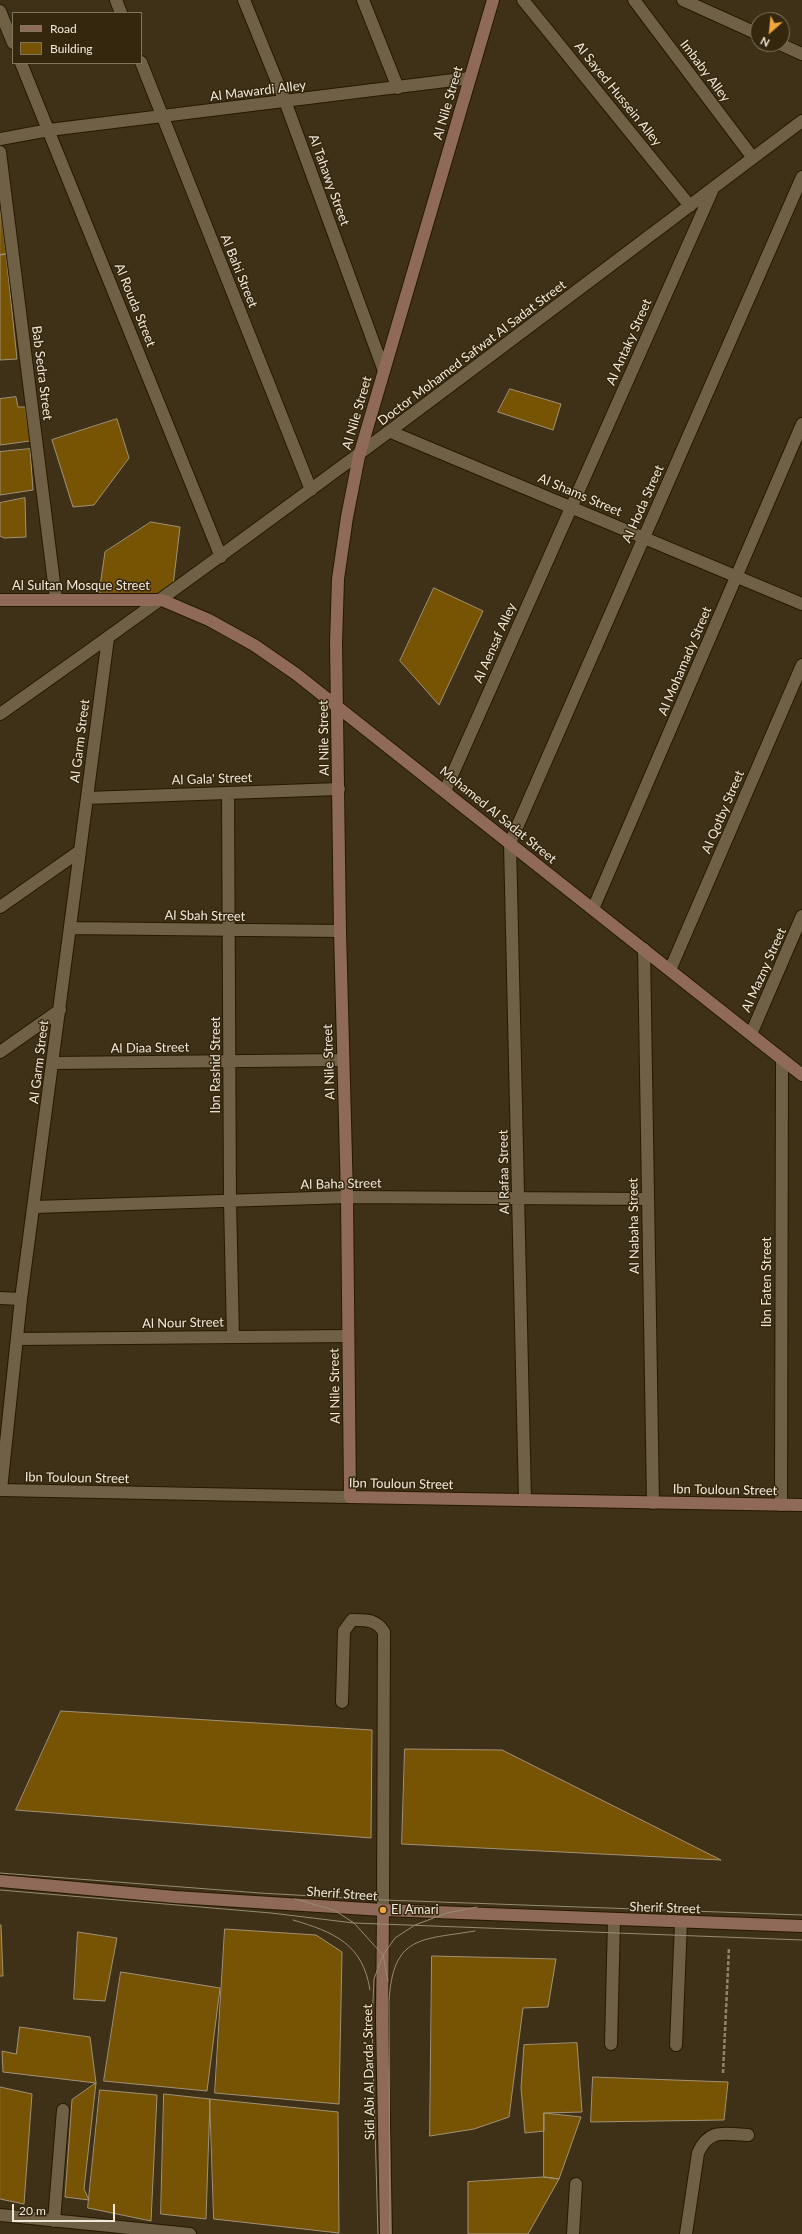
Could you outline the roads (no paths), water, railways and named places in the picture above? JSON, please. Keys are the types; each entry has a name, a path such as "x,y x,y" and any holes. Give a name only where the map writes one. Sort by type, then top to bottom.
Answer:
{"main road":[{"name":"Al Nile Street","path":"350,1497 347,1197 340,931 336,643 338,580 347,517 359,456 493,0"},
{"name":"Al Sultan Mosque Street","path":"0,600 162,600"},
{"name":"Mohamed Al Sadat Street","path":"162,600 209,620 254,645 296,674 801,1073"},
{"name":"Ibn Touloun Street","path":"350,1497 802,1505"},
{"name":"Sherif Street","path":"0,1881 175,1897 383,1910 802,1926"},
{"name":"Sidi Abi Al Darda' Street","path":"383,1910 382,2020 386,2234"}],"street":[{"path":"116,0 121,12"},
{"name":"Al Tahawy Street","path":"244,0 285,102 384,370"},
{"path":"364,0 398,88"},
{"name":"Al Sayed Hussein Alley","path":"523,0 690,206"},
{"name":"Imbaby Alley","path":"634,0 753,158"},
{"path":"683,0 750,30"},
{"path":"0,11 12,41"},
{"path":"790,49 802,54"},
{"name":"Al Rouda Street","path":"22,64 221,557"},
{"name":"Al Bahi Street","path":"142,64 311,490"},
{"name":"Al Mawardi Alley","path":"0,139 50,130 470,78"},
{"name":"Doctor Mohamed Safwat Al Sadat Street","path":"0,714 162,600 359,456 802,121"},
{"name":"Bab Sedra Street","path":"0,152 56,599"},
{"name":"Al Hoda Street","path":"510,844 802,177"},
{"name":"Al Antaky Street","path":"571,507 712,189"},
{"name":"Al Mohamady Street","path":"593,909 802,424"},
{"name":"Al Shams Street","path":"391,432 802,604"},
{"name":"Al Aensaf Alley","path":"445,791 571,507"},
{"name":"Al Garm Street","path":"1,1490 21,1299 108,638"},
{"name":"Al Qotby Street","path":"670,970 802,665"},
{"name":"Al Gala' Street","path":"87,798 339,789"},
{"name":"Ibn Rashid Street","path":"228,793 230,1201 233,1337"},
{"name":"Al Rafaa Street","path":"510,844 526,1500"},
{"path":"0,907 80,851"},
{"name":"Al Mazny Street","path":"751,1034 802,916"},
{"name":"Al Sbah Street","path":"70,928 340,931"},
{"name":"Al Nabaha Street","path":"644,950 653,1502"},
{"path":"0,1052 60,1010"},
{"name":"Ibn Faten Street","path":"781,1505 782,1058"},
{"name":"Al Diaa Street","path":"52,1063 343,1060"},
{"name":"Al Baha Street","path":"34,1207 347,1197 648,1199"},
{"path":"0,1298 21,1299"},
{"name":"Al Nour Street","path":"17,1338 348,1336"},
{"name":"Ibn Touloun Street","path":"1,1490 350,1497"},
{"path":"342,1702 344,1631 352,1620 372,1620 380,1625 384,1632 383,1910"},
{"path":"611,2044 614,1920"},
{"path":"676,2045 682,1922"},
{"path":"54,2221 63,2110"},
{"path":"686,2234 698,2153 703,2142 714,2134 748,2135"},
{"path":"573,2234 576,2184"},
{"path":"0,2215 190,2234"}],"tram line":[{"path":"0,1873 260,1893 384,1900 802,1915"},
{"path":"0,1890 271,1913 354,1923 802,1940"},
{"path":"295,1899 334,1910 354,1923 383,1955 388,1981"},
{"path":"378,2234 372,2023 374,1979 383,1955 395,1938 415,1925 447,1913 477,1907"},
{"path":"293,1920 334,1935 344,1942 361,1961 370,1990"},
{"path":"390,2234 389,2001 392,1979 397,1963 404,1952 413,1945 439,1936 475,1931"}],"place":[{"name":"El Amari","path":"383,1910"}]}
